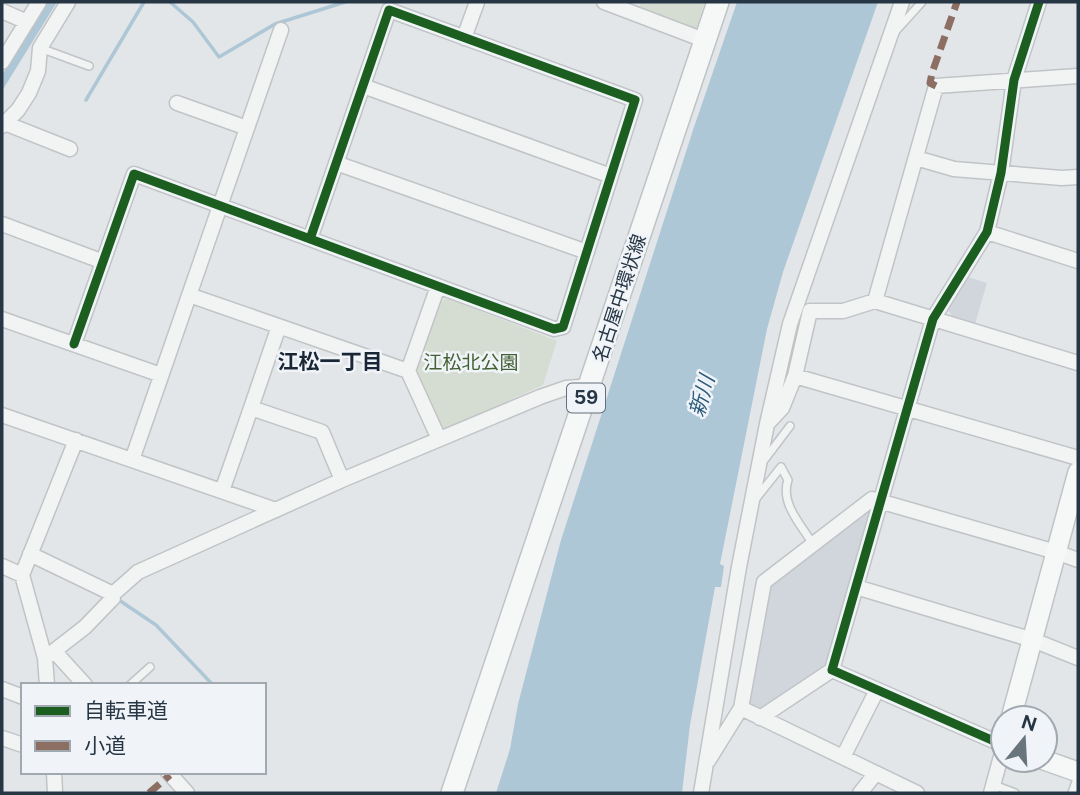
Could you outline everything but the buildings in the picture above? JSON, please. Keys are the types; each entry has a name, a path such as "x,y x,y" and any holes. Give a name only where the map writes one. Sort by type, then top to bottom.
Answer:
{"main road":[{"name":"名古屋中環状線","path":"452,793 718,2"}],"street":[{"path":"2,62 39,2"},
{"path":"68,2 40,48 38,71 29,93 3,123 70,149"},
{"path":"464,38 477,2"},
{"path":"604,2 704,40"},
{"path":"701,793 751,504 790,324 902,2"},
{"path":"760,718 832,670 933,319 987,232 1001,173 1014,80 1039,2"},
{"path":"74,344 101,261 134,174 220,206 554,329 563,327 635,100 389,9 310,239"},
{"path":"2,11 27,22"},
{"path":"132,460 281,30"},
{"path":"875,301 936,86 1078,76"},
{"path":"363,86 611,176"},
{"path":"177,103 247,128"},
{"path":"916,158 954,169 1078,177"},
{"path":"336,163 587,252"},
{"path":"2,224 101,261"},
{"path":"987,232 1078,261"},
{"path":"438,286 408,371 439,439"},
{"path":"189,295 408,371"},
{"path":"767,424 782,408 795,376 810,311 843,311 875,301 1078,363"},
{"path":"2,319 162,374"},
{"path":"222,491 279,326"},
{"path":"795,376 1078,458"},
{"path":"50,655 85,627 138,572 439,439 566,387 591,386"},
{"path":"251,408 322,432 342,480"},
{"path":"3,419 76,440 276,510"},
{"path":"47,683 50,655 22,575 76,440"},
{"path":"1016,704 1078,472"},
{"path":"705,765 741,708 764,582 872,499 1078,560"},
{"path":"30,554 114,594"},
{"path":"2,566 22,575"},
{"path":"856,587 1033,640 1078,659"},
{"path":"50,655 83,683"},
{"path":"832,670 989,741"},
{"path":"2,689 21,696"},
{"path":"843,757 877,690"},
{"path":"741,708 917,793"},
{"path":"2,738 21,744"},
{"path":"1059,766 1078,774"},
{"path":"860,793 876,773"},
{"path":"54,774 55,793"},
{"path":"170,774 187,793"}],"lane":[{"path":"890,35 897,32 922,2"},
{"path":"40,48 89,66"},
{"path":"758,469 790,426"},
{"path":"751,504 781,467 788,480 785,489 787,503 813,544"},
{"path":"132,683 150,667"},
{"path":"1072,793 1078,774"},
{"path":"992,789 1015,793"}],"shaded area":[{"path":"968,277 987,283 975,324 953,317 948,310"},
{"path":"868,510 871,513 827,668 766,711 746,701 767,584"}],"green space":[{"path":"641,2 705,2 696,30 639,8"},
{"name":"江松北公園","path":"447,298 557,341 543,385 447,429 438,426 415,371 440,302"}],"water":[{"path":"47,2 57,2 2,91 2,75"},
{"name":"新川","path":"737,2 878,2 783,272 767,329 720,564 724,566 721,587 715,587 690,725 682,793 496,793 510,749 518,704 561,540"}],"waterway":[{"path":"86,100 144,2"},
{"path":"170,2 193,22 219,57 275,24 345,2"},
{"path":"116,598 156,625 211,683"}],"marked path":[{"path":"936,86 930,83 932,73 957,2"},
{"path":"149,793 170,775"}],"cycle path":[{"path":"989,739 832,670 933,319 987,232 1001,173 1014,80 1039,2"},
{"path":"74,344 134,174 292,232 344,251 554,329 563,327 635,100 389,10 310,239"}],"district":[{"name":"江松一丁目","path":"330,362"}]}
